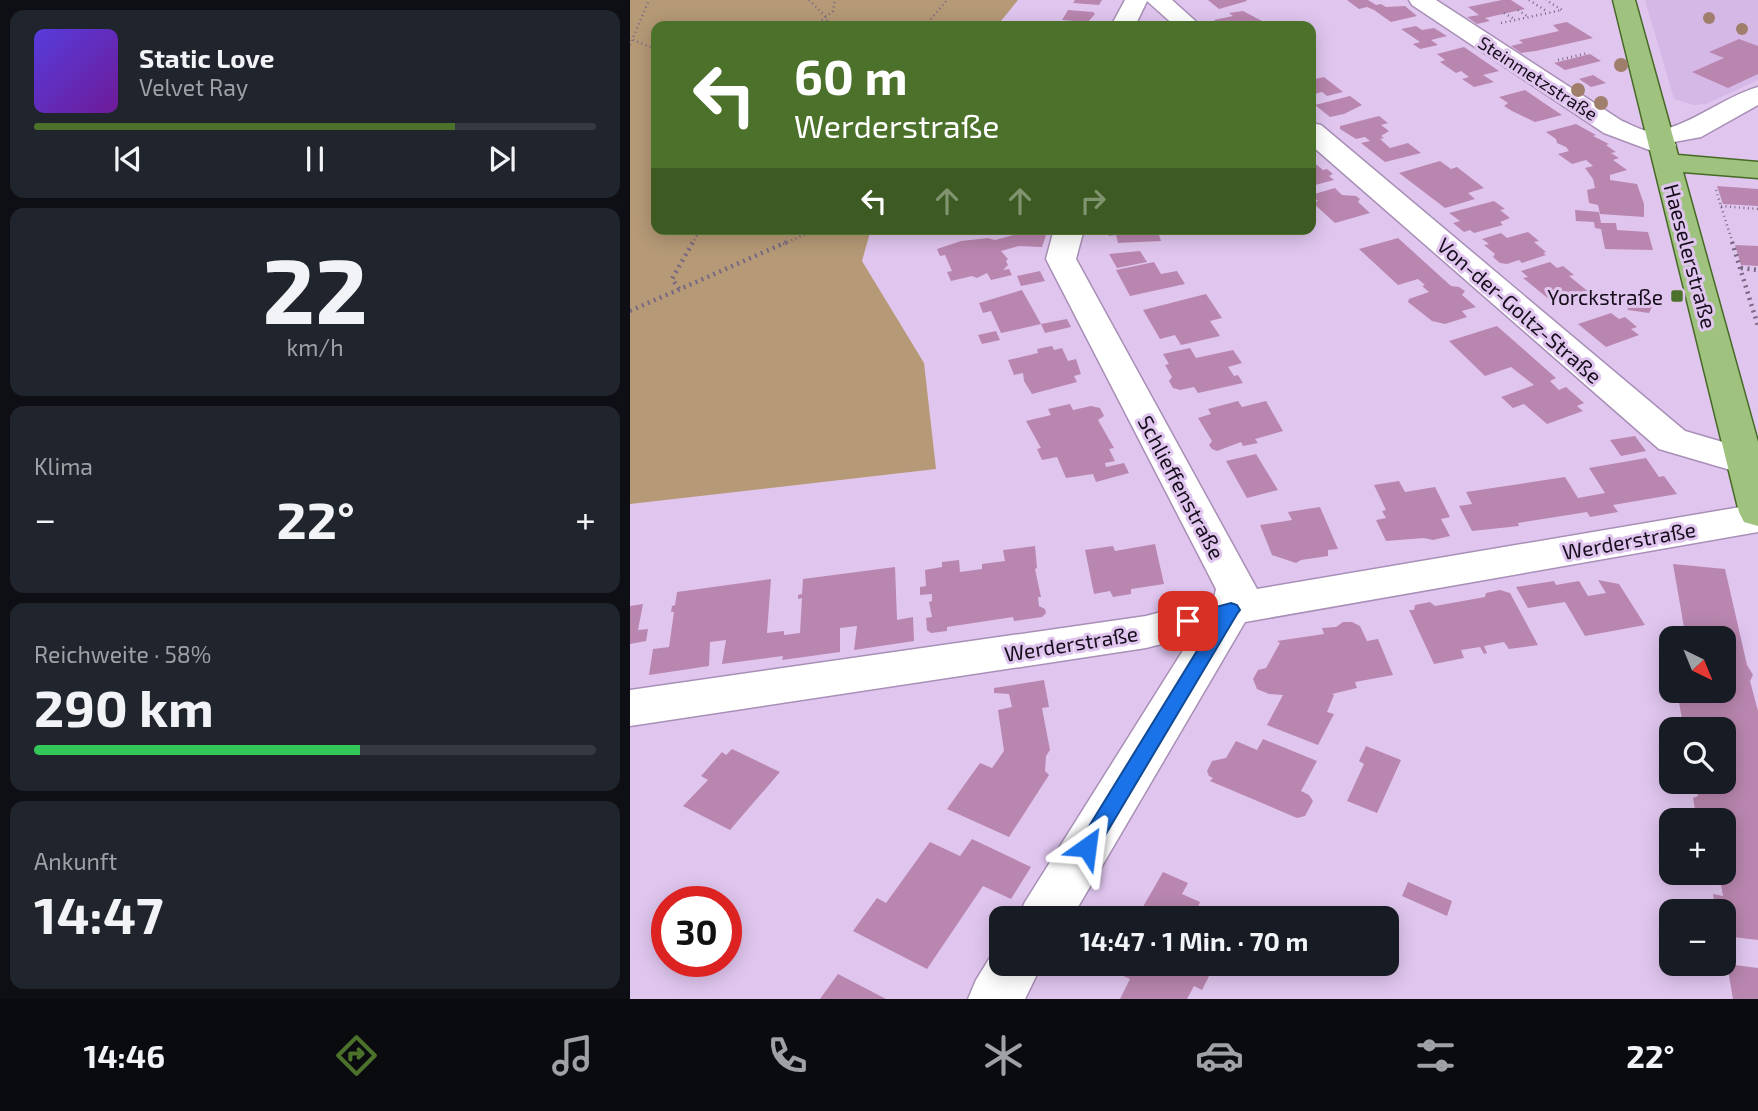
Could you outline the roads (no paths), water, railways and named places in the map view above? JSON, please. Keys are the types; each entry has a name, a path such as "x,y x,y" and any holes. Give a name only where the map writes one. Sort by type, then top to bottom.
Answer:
{"main road":[{"name":"Haeselerstraße","path":"1624,0 1758,515"},
{"path":"1661,140 1758,170"}],"street":[{"path":"1126,21 1136,0"},
{"path":"1158,0 1183,21"},
{"name":"Steinmetzstraße","path":"1420,0 1613,127 1661,140"},
{"path":"1661,140 1691,131 1718,114 1758,95"},
{"name":"Von-der-Goltz-Straße","path":"1316,135 1672,440 1744,461"},
{"name":"Schlieffenstraße","path":"1067,235 1061,259 1237,589 1231,610"},
{"name":"Werderstraße","path":"630,708 1146,632 1231,610 1758,515"},
{"path":"1051,906 1231,610"},
{"path":"995,999 1009,976"}],"place":[{"name":"Yorckstraße","path":"1677,296"}]}
